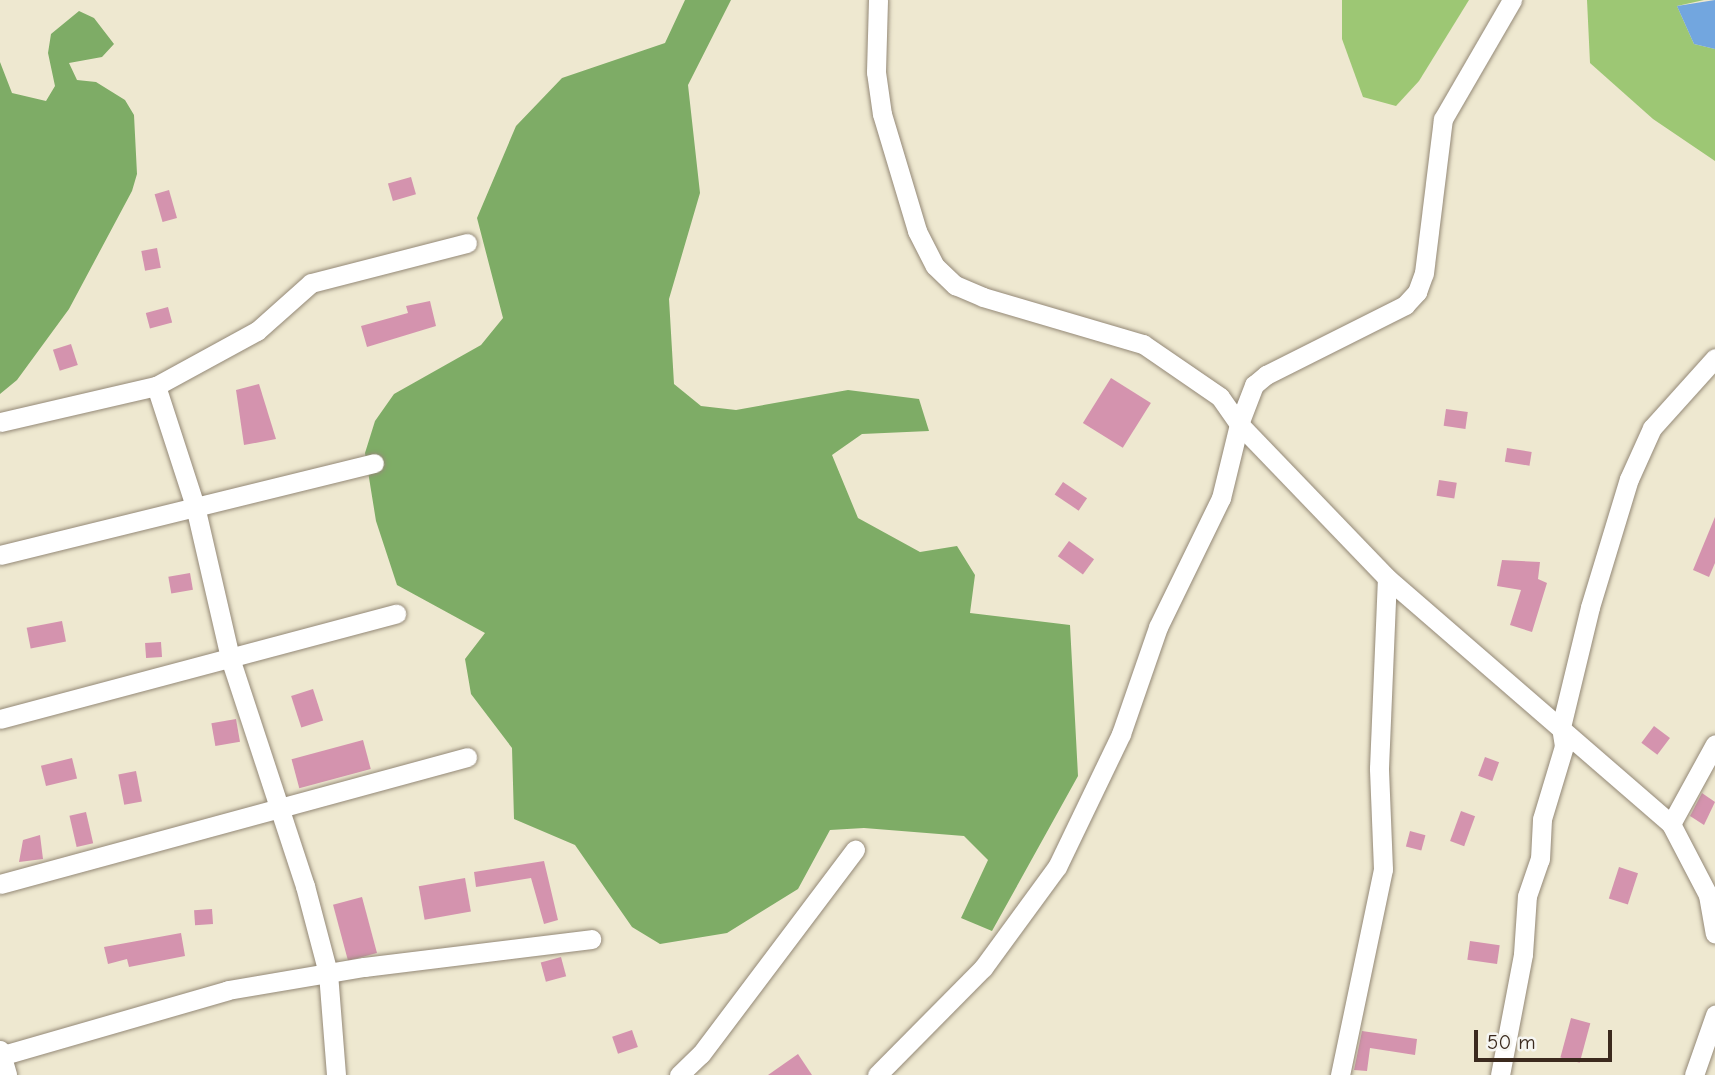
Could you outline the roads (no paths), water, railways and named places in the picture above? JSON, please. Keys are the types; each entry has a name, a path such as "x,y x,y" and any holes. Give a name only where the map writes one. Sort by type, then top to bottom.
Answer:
{"street":[{"path":"878,0 876,72 882,114 917,231 935,266 955,285 983,296 1143,344 1220,397 1239,424 1387,578 1671,824 1712,894 1715,933"},
{"path":"877,1075 983,968 1057,867 1121,734 1158,627 1218,507 1239,424 1254,385 1266,375 1405,305 1417,292 1424,272 1443,119 1512,0"},
{"path":"0,422 156,386 257,331 311,283 467,243"},
{"path":"1500,1075 1523,954 1527,896 1540,859 1547,799 1564,746 1561,727 1590,607 1629,479 1652,428 1688,393 1715,358"},
{"path":"156,386 195,506 230,658 280,811 328,973 336,1075"},
{"path":"0,555 374,463"},
{"path":"1340,1075 1383,869 1379,768 1387,578"},
{"path":"0,719 396,614"},
{"path":"1671,824 1715,744"},
{"path":"0,884 280,811 467,757"},
{"path":"679,1075 701,1054 855,850"},
{"path":"7,1075 0,1054 228,990 328,973 591,939"},
{"path":"1694,1075 1715,1015"}],"water":[{"path":"1715,0 1715,49 1694,44 1677,6"}]}
